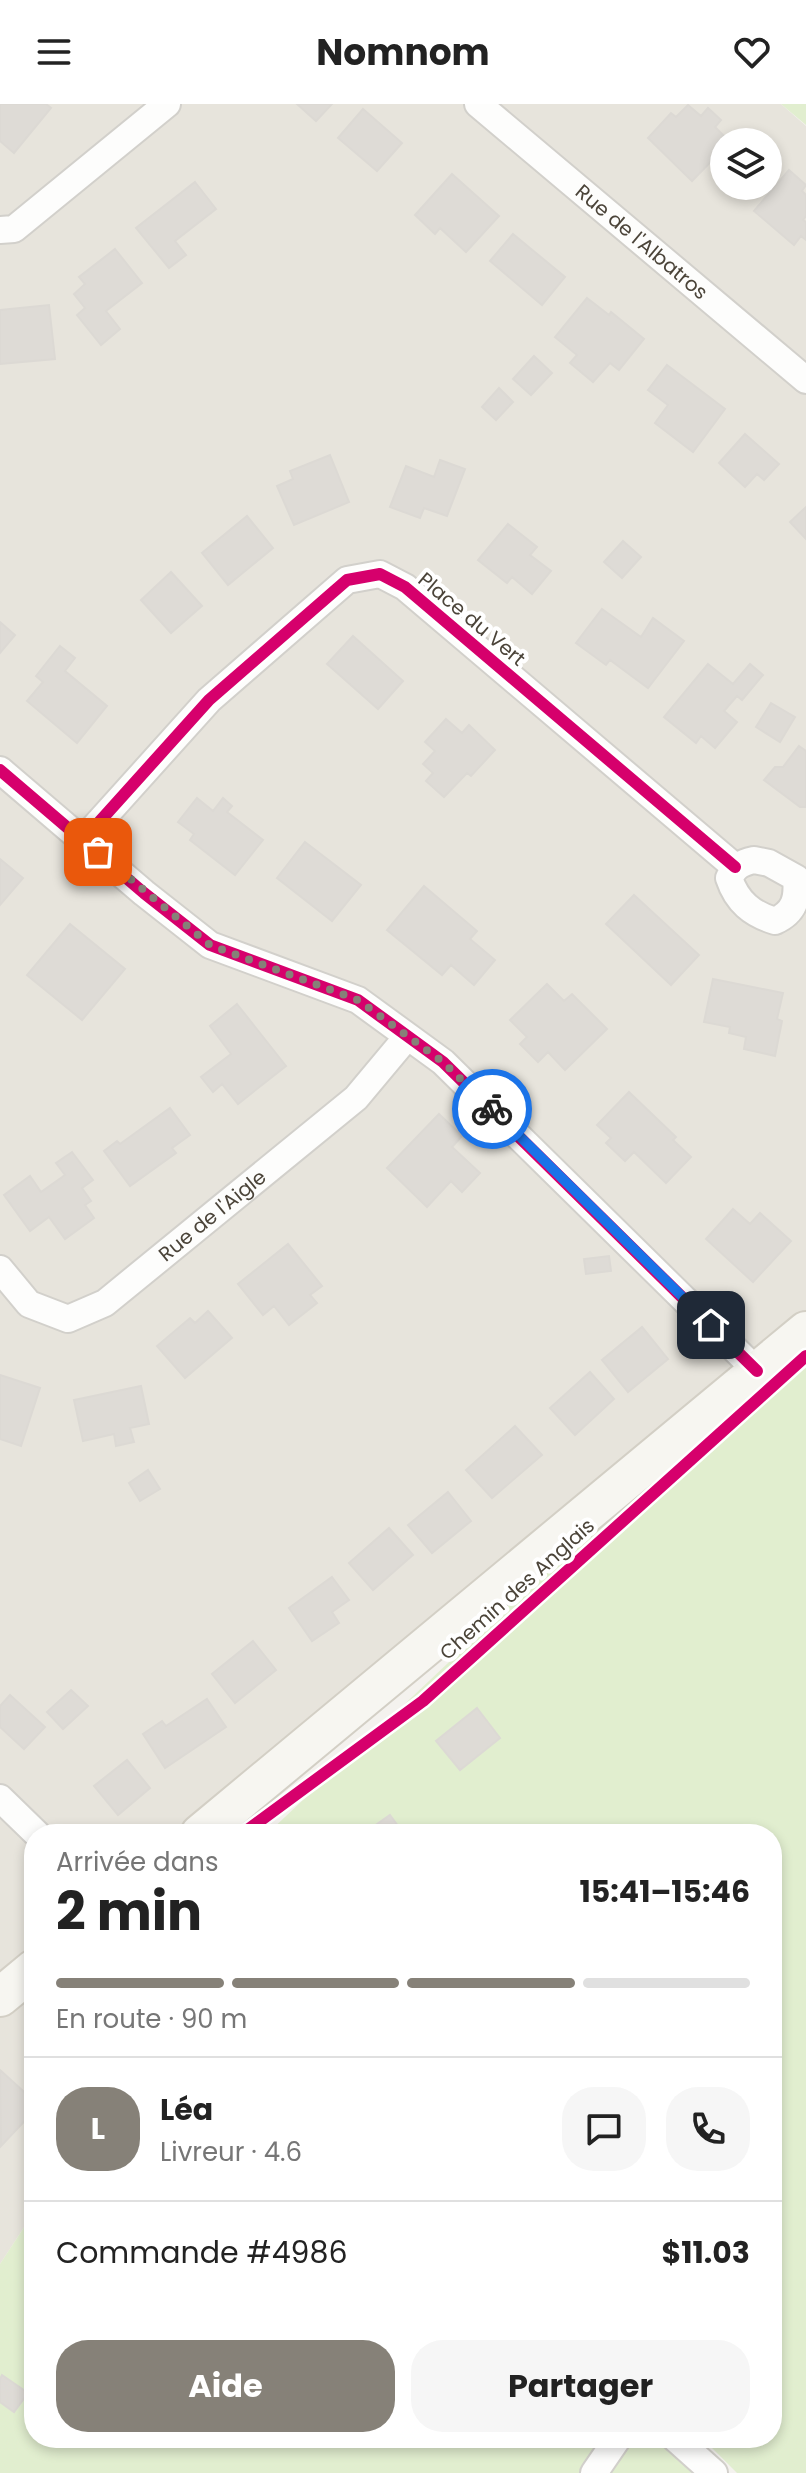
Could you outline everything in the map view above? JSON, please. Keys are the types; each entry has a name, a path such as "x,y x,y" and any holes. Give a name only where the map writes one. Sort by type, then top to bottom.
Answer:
{"street":[{"path":"0,230 14,229 167,104"},
{"name":"Rue de l'Albatros","path":"478,104 806,380"},
{"name":"Place du Vert","path":"83,840 209,700 347,580 380,574 405,587 735,867"},
{"path":"0,770 210,945 358,1000 443,1062 757,1371"},
{"name":"Rue de l'Aigle","path":"0,1269 29,1304 68,1319 105,1303 356,1098 407,1037"},
{"name":"Chemin des Anglais","path":"212,1824 806,1331"},
{"path":"0,1798 27,1824"},
{"path":"0,1997 24,1977"},
{"path":"594,2473 611,2448"},
{"path":"686,2448 714,2473"}],"shaded area":[{"path":"0,104 781,104 806,126 806,1345 242,1813 254,1824 24,1824 24,2227 0,2264"}],"green space":[{"path":"781,104 806,104 806,125"},
{"path":"806,1330 806,2473 737,2473 712,2448 782,2448 782,1824 278,1824 757,1371"},
{"path":"24,2227 24,2448 682,2448 691,2473 0,2473 0,2264"}],"building":[{"path":"0,104 46,104 51,108 14,153 0,141"},
{"path":"297,104 332,104 316,121"},
{"path":"688,105 701,116 708,108 721,120 716,128 710,128 710,162 692,181 648,138 671,113 676,117"},
{"path":"363,109 402,143 377,171 338,138"},
{"path":"789,170 806,185 802,191 806,195 806,216 803,220 806,222 806,240 801,236 794,245 754,211 763,200 782,200 782,178"},
{"path":"452,174 499,216 466,252 440,228 435,234 415,215"},
{"path":"195,182 216,209 175,241 186,255 169,268 136,228"},
{"path":"513,234 565,277 542,305 490,261"},
{"path":"115,249 142,283 106,311 120,329 101,345 77,315 85,308 74,294 85,284 79,277"},
{"path":"587,298 609,315 611,312 644,339 619,370 610,363 593,382 570,363 577,355 555,337"},
{"path":"49,305 55,359 0,364 0,310"},
{"path":"534,356 552,373 531,395 513,379"},
{"path":"667,365 725,409 693,452 655,423 668,405 648,390"},
{"path":"499,388 513,402 496,420 482,407"},
{"path":"745,434 779,464 764,480 757,474 745,487 719,463"},
{"path":"330,455 349,502 294,525 277,486 293,479 290,471"},
{"path":"440,460 465,469 447,516 424,508 420,518 390,507 406,466 434,477"},
{"path":"806,507 806,539 790,522"},
{"path":"247,516 273,548 228,585 202,553"},
{"path":"508,524 537,547 530,555 551,571 532,594 512,577 507,583 478,560"},
{"path":"623,541 641,557 622,578 604,562"},
{"path":"171,572 202,606 171,633 141,600"},
{"path":"602,609 641,637 653,618 684,641 648,688 610,660 606,665 576,643"},
{"path":"0,622 15,635 0,653"},
{"path":"353,636 403,681 378,709 327,664"},
{"path":"60,646 75,658 65,671 107,706 77,743 27,701 43,682 36,676"},
{"path":"708,664 733,684 750,664 763,675 742,700 737,696 724,711 737,722 715,748 701,736 696,743 664,717"},
{"path":"771,703 795,717 780,742 756,727"},
{"path":"446,719 462,733 469,725 495,750 471,776 467,773 444,797 426,781 433,773 423,764 435,751 425,742"},
{"path":"799,746 806,751 806,807 800,807 764,780 775,767 783,767"},
{"path":"197,798 213,811 223,798 232,806 227,812 263,840 235,875 190,840 194,834 178,822"},
{"path":"305,842 361,885 332,921 277,878"},
{"path":"0,859 23,878 0,905"},
{"path":"424,886 477,931 470,939 495,960 474,985 451,965 442,975 387,930"},
{"path":"634,895 699,955 671,985 606,924"},
{"path":"70,924 125,969 82,1020 27,975"},
{"path":"713,979 783,993 777,1019 782,1021 775,1056 744,1049 746,1037 729,1033 730,1027 704,1022"},
{"path":"547,984 564,1001 572,994 607,1029 565,1070 548,1052 538,1062 520,1044 527,1037 510,1020"},
{"path":"237,1004 286,1066 238,1104 222,1084 213,1092 201,1077 231,1054 210,1026"},
{"path":"629,1092 676,1137 673,1140 691,1157 666,1183 634,1152 625,1161 606,1143 611,1138 597,1125"},
{"path":"170,1108 190,1135 172,1148 176,1153 130,1186 104,1151 117,1141 120,1144"},
{"path":"439,1114 462,1136 452,1147 480,1173 462,1192 451,1181 427,1207 387,1168"},
{"path":"72,1152 93,1180 82,1188 91,1201 85,1205 94,1218 65,1239 49,1217 30,1231 4,1195 30,1176 41,1192 65,1175 56,1163"},
{"path":"733,1209 750,1224 760,1213 791,1241 753,1282 706,1239"},
{"path":"288,1244 322,1286 310,1295 317,1303 289,1325 274,1306 263,1315 238,1284"},
{"path":"609,1256 611,1271 586,1274 584,1259"},
{"path":"208,1311 232,1338 185,1378 157,1346 190,1318 195,1323"},
{"path":"642,1327 668,1359 628,1392 602,1360"},
{"path":"590,1372 614,1399 575,1435 550,1408"},
{"path":"0,1375 40,1388 21,1446 0,1439"},
{"path":"141,1386 149,1424 130,1428 134,1442 116,1446 114,1434 83,1441 74,1400"},
{"path":"515,1426 542,1455 492,1498 466,1470"},
{"path":"148,1470 160,1489 140,1501 129,1483"},
{"path":"448,1492 471,1521 432,1553 408,1525"},
{"path":"389,1528 413,1555 373,1590 349,1563"},
{"path":"332,1577 349,1600 332,1612 339,1623 312,1641 289,1608"},
{"path":"253,1641 276,1670 235,1703 212,1674"},
{"path":"71,1690 88,1706 63,1729 47,1712"},
{"path":"10,1695 45,1727 24,1749 0,1727 0,1706"},
{"path":"207,1699 226,1727 165,1768 143,1734 162,1721 166,1726"},
{"path":"477,1708 500,1738 460,1770 436,1741"},
{"path":"127,1760 150,1788 118,1815 94,1786"},
{"path":"390,1815 397,1824 377,1824"},
{"path":"0,2070 24,2092 24,2122 1,2146"},
{"path":"2,2375 24,2390 24,2398 14,2412 0,2402"}],"cycle path":[{"path":"83,840 209,700 347,580 380,574 405,587 735,867"},
{"path":"0,770 210,945 358,1000 443,1062 757,1371"},
{"path":"256,1824 423,1701 806,1356"}],"way so far":[{"path":"98,852 210,945 358,1000 443,1062 492,1109"}],"route":[{"path":"492,1109 711,1325"}]}
